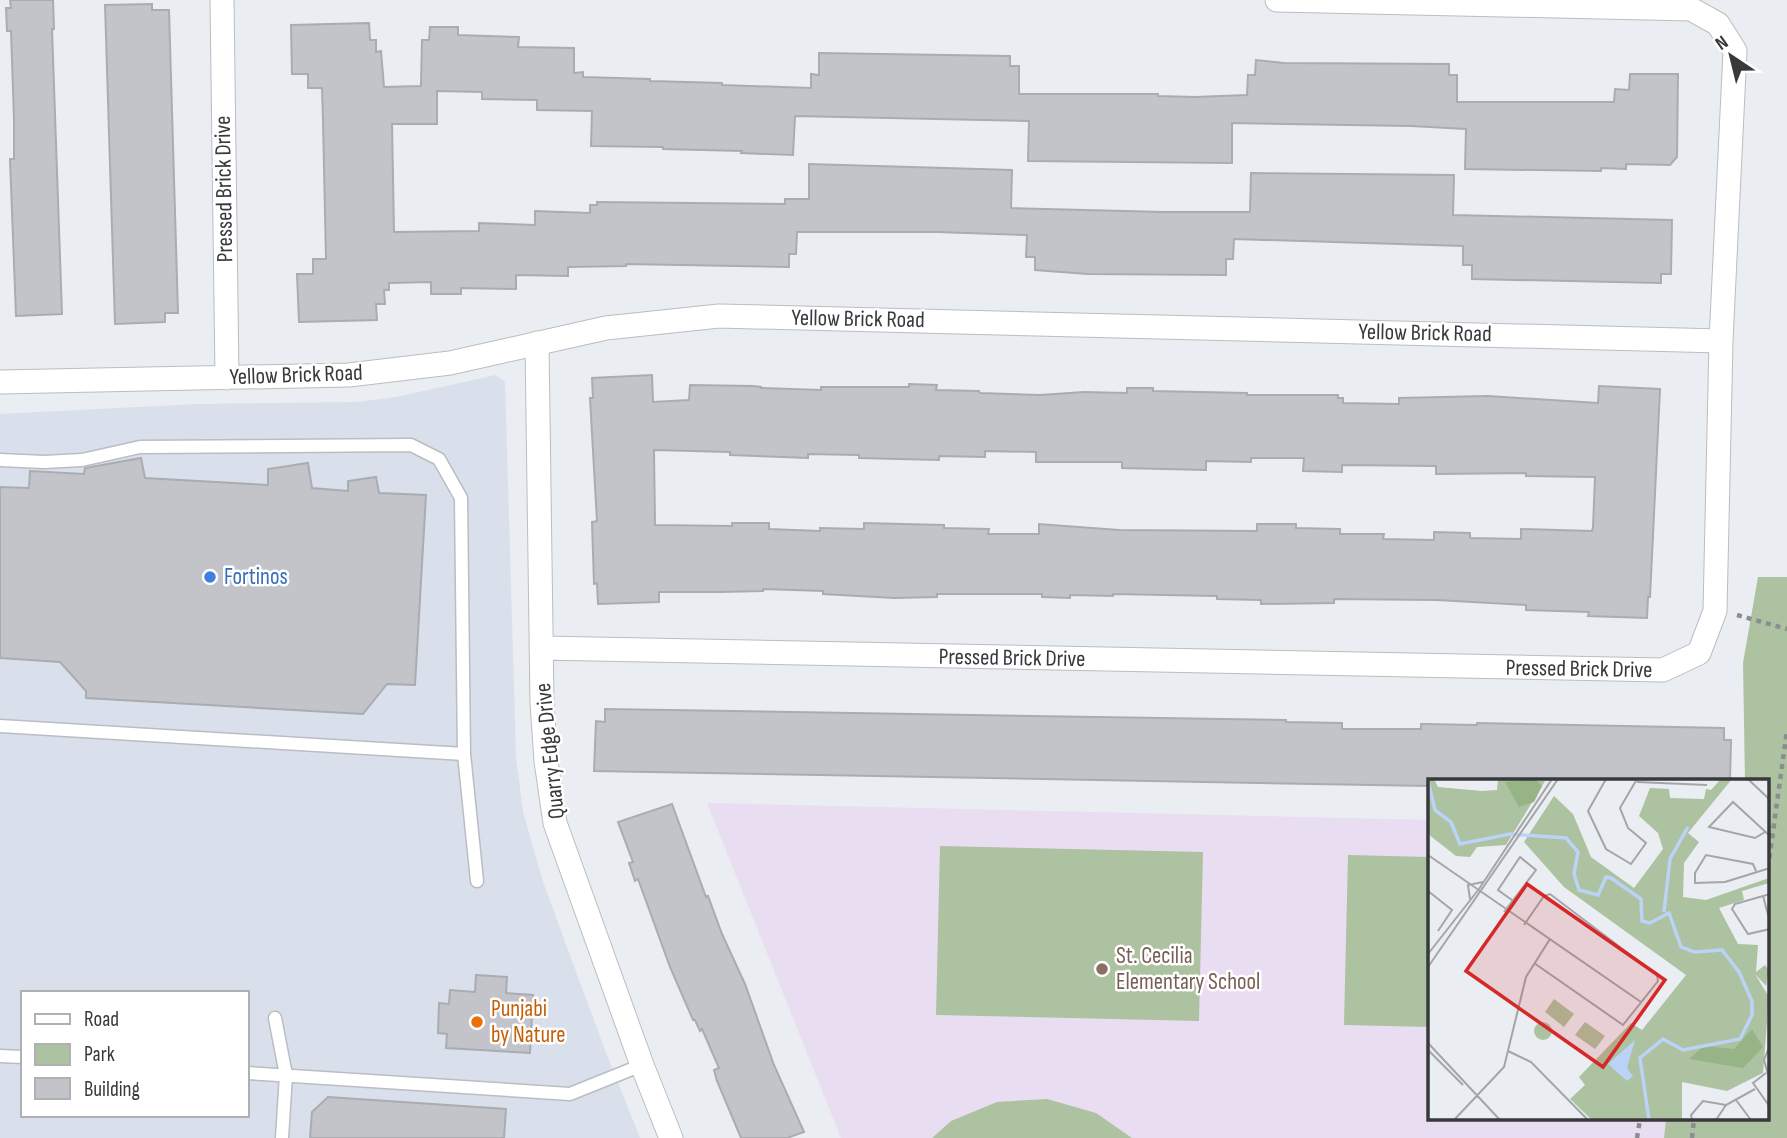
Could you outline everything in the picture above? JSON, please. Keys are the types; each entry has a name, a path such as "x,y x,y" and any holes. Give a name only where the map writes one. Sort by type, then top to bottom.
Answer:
{"street":[{"name":"Pressed Brick Drive","path":"222,0 227,377"},
{"name":"Pressed Brick Drive","path":"541,648 1663,670 1699,653 1715,611 1721,341 1735,51 1718,24 1691,9 1277,0"},
{"name":"Yellow Brick Road","path":"0,382 349,376 450,363 606,328 719,316 1721,341"},
{"name":"Quarry Edge Drive","path":"537,343 541,648 546,761 555,823 671,1138"}],"lane":[{"path":"0,460 82,460 140,447 411,445 439,458 461,498 464,754 477,881"},
{"path":"0,726 464,754"},
{"path":"275,1018 286,1075 282,1138"},
{"path":"0,1056 21,1057"},
{"path":"248,1073 570,1094 642,1065"}],"path":[{"path":"1715,611 1752,618 1787,629"},
{"path":"1770,853 1787,730"},
{"path":"1637,1138 1640,1120"},
{"path":"1692,1138 1695,1120"}],"shaded area":[{"path":"496,375 505,382 516,756 523,812 543,882 640,1138 0,1138 0,414 197,404 357,402 396,397"},
{"name":"St. Cecilia Elementary School","path":"707,803 1428,820 1428,1120 1666,1120 1664,1138 841,1138"}],"green space":[{"path":"1758,577 1787,577 1787,1138 1664,1138 1666,1120 1770,1120 1770,779 1745,779 1743,663"},
{"path":"940,846 1203,852 1199,1021 936,1015"},
{"path":"1348,855 1428,857 1428,1027 1344,1025"},
{"path":"1047,1099 1096,1113 1132,1138 932,1138 951,1121 997,1102"}],"building":[{"path":"10,0 53,0 62,314 16,316 10,159 14,159 14,119 11,31 7,31 6,8 11,8"},
{"path":"152,4 152,10 169,10 178,313 165,313 165,322 115,324 105,5"},
{"path":"369,23 370,40 376,40 376,52 381,51 384,87 421,86 422,40 429,40 430,27 458,27 458,35 519,37 518,47 574,48 574,73 583,72 583,77 722,85 811,88 811,74 819,75 819,53 1010,56 1010,66 1019,66 1019,94 1158,94 1195,97 1247,95 1248,75 1255,75 1256,60 1284,63 1449,64 1449,75 1457,75 1457,102 1614,102 1615,89 1629,90 1630,74 1678,74 1677,157 1670,165 1626,164 1626,169 1601,168 1601,171 1465,169 1466,129 1411,126 1232,123 1232,163 1028,161 1029,121 795,116 793,155 663,147 591,146 592,111 537,110 537,100 482,99 482,92 437,91 437,124 392,124 394,232 479,231 479,223 535,225 535,211 590,213 590,205 597,205 597,202 785,204 785,199 809,199 809,164 1012,170 1011,208 1164,212 1250,212 1251,173 1454,175 1453,215 1672,220 1671,274 1661,274 1661,283 1472,279 1472,265 1463,265 1463,246 1234,239 1233,259 1226,259 1226,275 1088,274 1035,270 1035,257 1026,257 1027,235 797,232 796,254 789,254 789,267 626,264 568,267 568,276 516,275 516,289 461,288 461,294 431,294 431,282 389,283 389,290 384,290 385,304 376,304 377,320 299,322 297,274 313,274 313,259 326,259 323,120 322,88 308,88 308,74 292,74 291,25"},
{"path":"652,375 653,402 689,400 690,385 821,390 821,387 909,387 909,384 937,385 936,390 1040,395 1127,393 1127,388 1153,388 1153,391 1247,395 1338,395 1338,398 1343,398 1343,403 1399,404 1399,398 1488,396 1598,403 1599,386 1660,389 1647,618 1588,616 1589,612 1526,610 1526,605 1437,600 1334,599 1334,603 1261,604 1261,600 1217,599 1217,596 1113,594 1070,595 1070,598 1042,597 1042,594 937,594 937,597 894,598 823,594 823,591 763,589 659,592 659,602 598,604 597,583 594,584 592,522 597,521 590,398 593,398 592,378","holes":["654,450 730,452 730,455 808,458 808,454 939,460 939,456 985,457 985,451 1036,452 1036,462 1122,462 1122,468 1206,470 1206,461 1251,462 1251,458 1304,458 1303,471 1342,472 1342,465 1436,466 1436,474 1526,473 1526,476 1595,477 1593,527 1592,531 1521,529 1521,539 1470,538 1470,533 1434,532 1434,540 1383,539 1384,534 1340,534 1340,529 1296,528 1296,524 1257,524 1257,531 1119,530 1039,524 1039,534 988,534 989,529 864,523 864,529 820,528 820,531 769,529 769,523 732,523 732,526 655,525"]},
{"name":"Fortinos","path":"141,458 145,478 268,485 268,469 308,463 312,488 348,491 348,481 376,477 379,493 426,495 415,685 387,684 363,714 86,698 86,691 60,662 0,658 0,487 29,488 30,471 84,474 85,468"},
{"path":"605,709 1286,720 1342,723 1342,729 1421,729 1421,724 1477,723 1724,728 1724,740 1731,740 1730,779 1428,779 1428,786 594,771 596,721 605,722"},
{"path":"672,804 706,897 708,896 745,984 774,1065 804,1132 787,1138 741,1138 717,1081 714,1070 719,1068 702,1029 700,1031 693,1020 670,967 638,879 635,881 629,863 633,862 618,822"},
{"path":"476,975 507,977 506,993 533,995 530,1053 446,1048 447,1034 438,1033 439,1003 449,1004 450,990 475,992"},
{"path":"328,1097 506,1109 504,1138 310,1138 312,1112"}],"place":[{"name":"Fortinos","path":"210,577"},
{"name":"St. Cecilia Elementary School","path":"1102,969"},
{"name":"Punjabi by Nature","path":"477,1022"}]}
